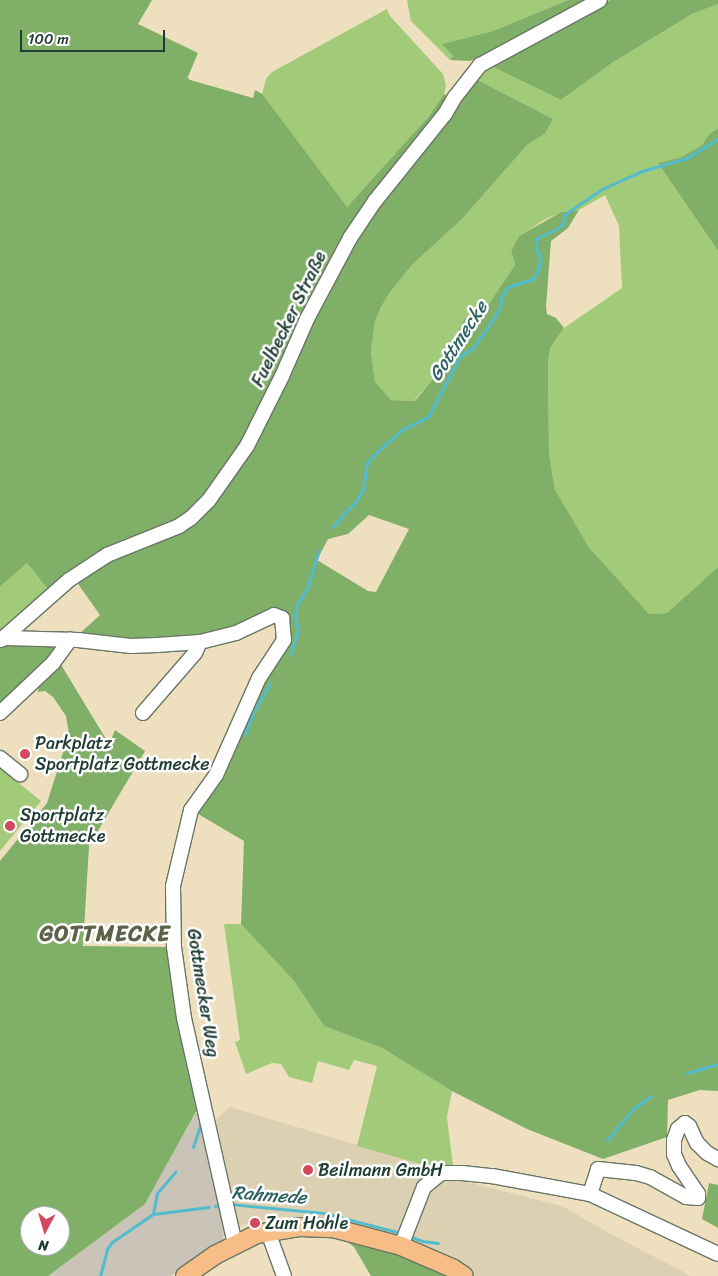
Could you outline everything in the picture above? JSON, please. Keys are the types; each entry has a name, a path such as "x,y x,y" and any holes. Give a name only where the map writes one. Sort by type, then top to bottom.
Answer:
{"main road":[{"path":"185,1276 235,1244 268,1232 300,1227 333,1228 404,1237 464,1276"}],"street":[{"name":"Fuelbecker Straße","path":"2,639 69,580 107,555 132,543 179,526 191,518 209,500 247,446 282,376 307,319 350,238 375,201 445,114 455,97 480,65 600,0"},
{"name":"Gottmecker Weg","path":"2,639 70,640 131,646 200,642 236,633 274,616 282,618 284,623 284,640 259,678 216,775 191,810 173,886 174,947 184,1018 235,1244"},
{"path":"0,713 54,663 70,640"},
{"path":"143,713 194,653 200,642"},
{"path":"0,758 20,774"},
{"path":"590,1194 598,1169 636,1173 650,1177 686,1196 698,1198 698,1194 679,1166 674,1154 674,1140 678,1129 685,1124 689,1126 697,1143 707,1153 718,1159"},
{"path":"404,1237 424,1187 441,1173 492,1176 590,1194 718,1254"},
{"path":"268,1232 284,1276"}],"shaded area":[{"path":"199,1106 221,1206 224,1227 223,1241 171,1276 48,1276 145,1204"},
{"path":"230,1107 428,1166 453,1166 467,1182 562,1206 691,1276 475,1276 456,1258 397,1236 364,1227 322,1219 260,1220 239,1226 234,1225 216,1120"}],"green space":[{"path":"0,0 152,0 138,24 198,53 187,79 253,98 255,90 262,94 347,207 429,116 444,94 458,101 476,79 553,119 545,134 527,145 463,218 412,265 391,291 375,321 371,351 375,382 391,400 415,401 432,380 465,318 489,304 515,265 511,251 519,236 561,212 579,210 568,228 551,241 547,314 556,318 564,328 550,348 548,364 549,454 555,490 588,546 649,614 667,613 718,567 718,1091 700,1090 668,1100 667,1137 603,1159 527,1129 452,1091 382,1048 324,1026 294,981 241,924 244,841 193,811 218,776 286,617 249,622 207,635 141,643 77,636 100,615 76,581 49,591 27,563 0,587","holes":["369,515 409,529 376,592 368,591 317,560 328,539 348,534"]},
{"path":"407,0 568,0 493,31 442,44 453,56 450,60 411,21"},
{"path":"568,0 588,0 470,61 450,60 453,56 442,44 493,31"},
{"path":"610,0 718,0 718,4 692,14 612,63 561,100 491,66 498,59"},
{"path":"718,4 718,128 709,134 702,145 681,157 658,163 718,251 718,567 667,613 649,614 588,546 555,490 549,454 548,364 550,348 564,328 622,288 619,226 605,195 579,210 561,212 544,220 519,236 511,251 515,265 489,305 465,318 432,380 414,401 391,400 375,383 371,351 375,321 391,291 412,265 463,218 527,145 545,134 553,119 476,79 491,66 561,100 612,63 692,14"},
{"path":"115,8 175,56 204,103 195,203 209,221 234,230 262,94 266,79 272,72 387,9 390,16 443,74 446,85 444,94 429,116 347,207 284,317 240,282 174,286 138,280 113,255 70,231 46,252 32,309 35,324 84,336 146,335 52,404 46,443 56,460 46,515 17,538 0,546 0,184 22,153 25,123 0,80 0,72 16,40"},
{"path":"718,128 718,251 658,163 681,157 702,145 709,134"},
{"path":"27,563 49,591 0,635 0,587"},
{"path":"3,644 57,644 58,648 51,660 0,707 0,647"},
{"path":"60,663 109,744 115,730 145,751 89,846 83,946 171,947 199,1106 145,1204 48,1276 0,1276 0,861 47,803 69,734 66,716 53,697 45,691 38,692 39,684"},
{"name":"Sportplatz Gottmecke","path":"0,768 41,801 0,851"},
{"path":"224,924 241,924 294,981 324,1026 382,1048 452,1091 447,1117 453,1166 428,1166 357,1146 377,1066 354,1060 349,1070 318,1061 312,1083 289,1077 281,1064 272,1063 246,1074 235,1042 240,1040"},
{"path":"709,1183 718,1185 718,1228 702,1219"},
{"path":"346,1241 398,1255 428,1266 447,1276 371,1276 354,1247"}],"waterway":[{"name":"Gottmecke","path":"333,527 354,504 363,490 367,463 403,429 428,417 460,356 473,348 495,316 500,307 502,295 508,287 533,279 539,268 540,255 536,248 537,238 558,228 563,224 565,214 602,189 642,171 687,158 718,139"},
{"name":"Gottmecke","path":"290,655 298,630 295,616 296,607 308,586 319,551"},
{"name":"Gottmecke","path":"245,735 253,713 270,684"},
{"path":"687,1073 718,1064"},
{"path":"607,1140 633,1109 651,1096"},
{"name":"Gottmecke","path":"193,1147 201,1122"},
{"name":"Gottmecke","path":"153,1214 157,1193 175,1172"},
{"name":"Rahmede","path":"230,1204 324,1213 401,1233"},
{"name":"Rahmede","path":"215,1206 222,1205"},
{"name":"Rahmede","path":"100,1276 107,1249 112,1242 153,1214 209,1207"},
{"name":"Rahmede","path":"409,1236 422,1241 438,1243"}],"place":[{"name":"Parkplatz Sportplatz Gottmecke","path":"25,754"},
{"name":"Sportplatz Gottmecke","path":"10,826"},
{"name":"Beilmann GmbH","path":"308,1170"},
{"name":"Zum Hohle","path":"255,1223"}],"district":[{"name":"GOTTMECKE","path":"105,934"}]}
